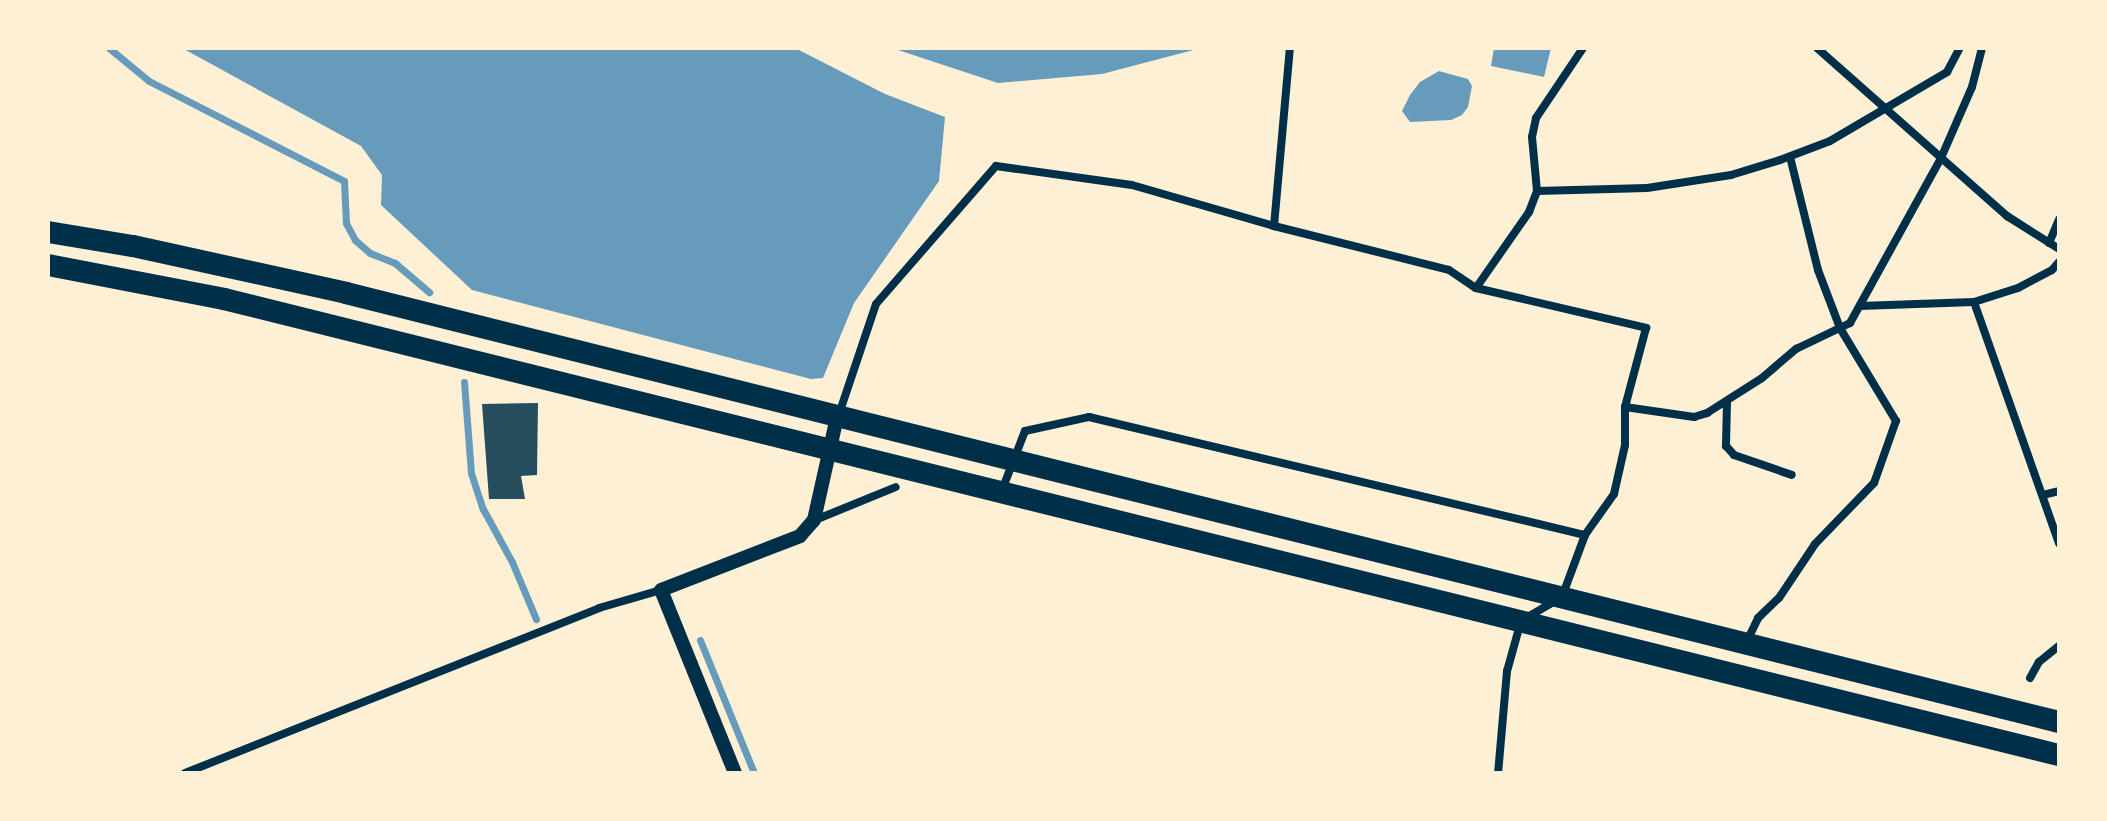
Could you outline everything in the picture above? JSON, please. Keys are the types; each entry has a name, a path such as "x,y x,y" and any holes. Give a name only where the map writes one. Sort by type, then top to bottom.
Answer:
{"highway":[{"path":"48,232 133,246 346,293 2059,722"},
{"path":"48,265 224,299 2059,755"}],"street":[{"path":"1274,226 1290,48"},
{"path":"1476,288 1529,212 1537,191 1532,137 1536,118 1583,48"},
{"path":"1817,48 2007,216 2059,249"},
{"path":"1537,191 1647,188 1731,175 1790,157 1830,141 1947,72 1960,48"},
{"path":"1625,407 1694,417 1727,401 1762,378 1796,349 1850,323 1941,158 1972,87 1982,48"},
{"path":"1746,643 1758,618 1779,598 1815,544 1874,483 1896,421 1840,328 1818,270 1790,157"},
{"path":"814,520 837,417 876,304 996,166 1132,185 1274,226 1449,270 1476,288 1646,328 1625,407 1625,445 1614,494 1585,535 1562,597 1521,621 1507,671 1498,773"},
{"path":"2049,243 2059,219"},
{"path":"1860,306 1974,302 2018,288 2052,270 2059,262"},
{"path":"1974,302 2059,544"},
{"path":"1727,401 1726,446 1734,455 1792,475"},
{"path":"1002,490 1025,431 1089,417 1585,535"},
{"path":"185,773 599,608 661,590 800,536 814,520 896,487"},
{"path":"2043,495 2059,491"},
{"path":"661,590 735,773"},
{"path":"2030,678 2039,662 2059,646"}],"water":[{"path":"182,48 795,48 885,94 945,117 939,181 854,303 823,378 811,379 472,290 381,205 382,175 361,146"},
{"path":"892,48 1201,48 1102,74 998,83"},
{"path":"1494,48 1551,48 1544,77 1491,66"},
{"path":"1439,71 1468,79 1472,86 1468,107 1462,115 1451,120 1410,122 1402,111 1410,95 1420,82"}],"building":[{"path":"538,403 537,475 521,476 525,499 489,499 482,404"}],"waterway":[{"path":"109,48 149,81 344,181 346,223 355,240 370,253 395,263 429,292"},
{"path":"464,382 471,473 483,509 512,562 536,619"},
{"path":"700,640 754,773"}]}
